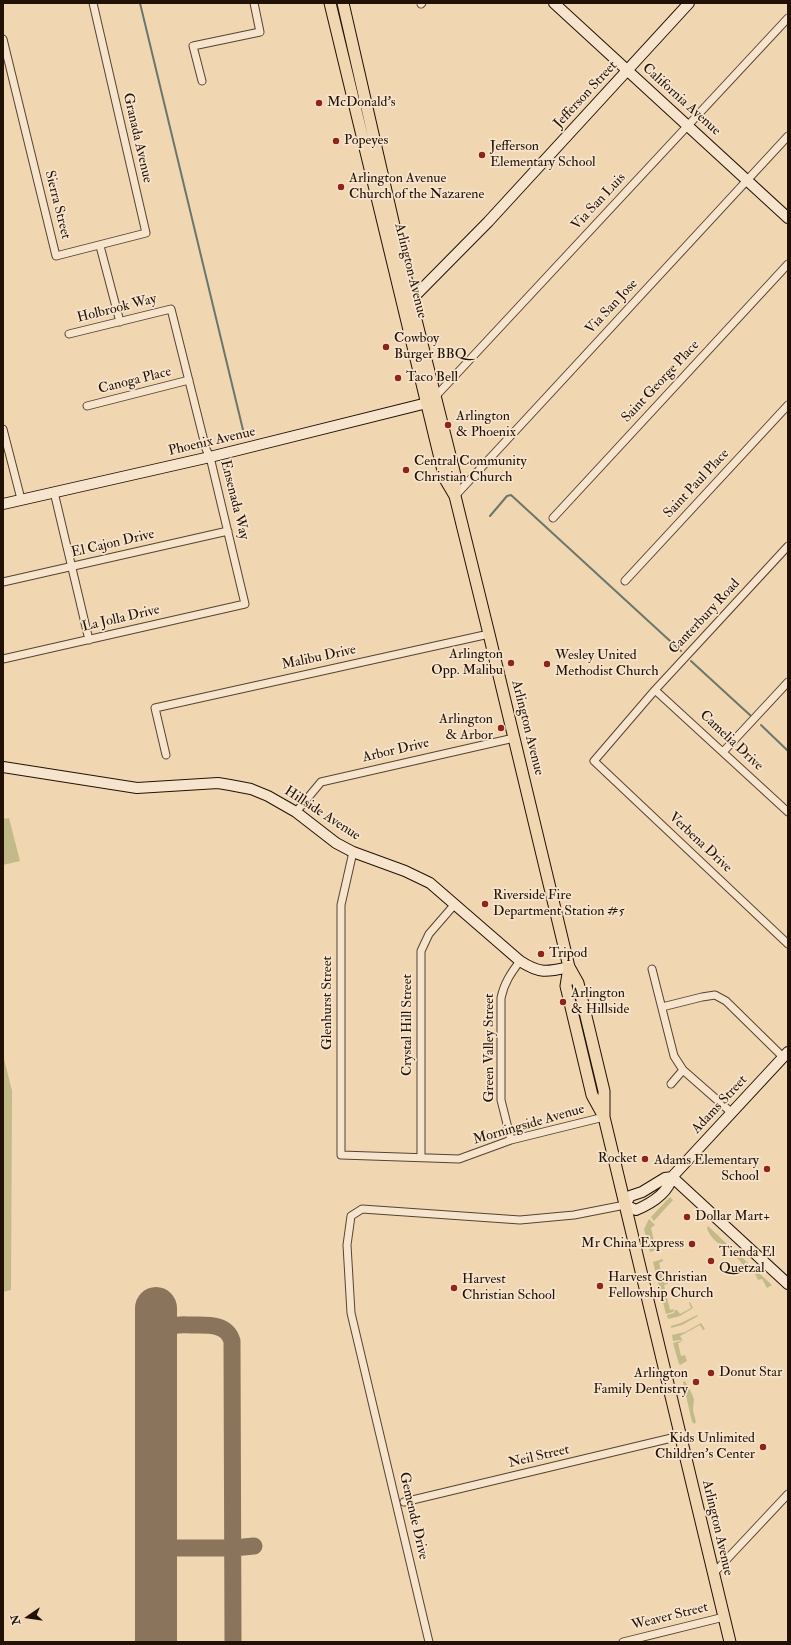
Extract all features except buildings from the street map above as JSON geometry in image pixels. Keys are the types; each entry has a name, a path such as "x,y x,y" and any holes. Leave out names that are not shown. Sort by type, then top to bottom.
{"main road":[{"name":"Arlington Avenue","path":"330,3 444,479 454,496 489,634 569,967 566,986 571,1008 592,1094 604,1117 730,1642"},
{"name":"Arlington Avenue","path":"343,3 406,280 455,475 454,496"}],"street":[{"name":"Granada Avenue","path":"93,3 146,233 100,246"},
{"path":"202,81 193,46 260,32 254,3"},
{"name":"California Avenue","path":"554,3 788,218"},
{"name":"Jefferson Street","path":"403,309 493,216 689,3"},
{"name":"Via San Luis","path":"427,403 436,396 788,18"},
{"name":"Sierra Street","path":"3,39 56,256 100,246"},
{"name":"Via San Jose","path":"454,496 788,136"},
{"path":"100,246 120,322"},
{"name":"Saint George Place","path":"553,518 788,264"},
{"path":"406,280 415,290 423,288"},
{"name":"Holbrook Way","path":"69,334 171,309"},
{"name":"Ensenada Way","path":"171,309 206,449 210,457 245,604"},
{"name":"Canoga Place","path":"86,406 189,380"},
{"name":"Phoenix Avenue","path":"3,504 210,457 427,403"},
{"name":"Saint Paul Place","path":"625,580 788,405"},
{"path":"3,429 21,499"},
{"path":"54,492 89,640"},
{"name":"El Cajon Drive","path":"3,582 228,531"},
{"name":"Canterbury Road","path":"594,760 788,546"},
{"name":"La Jolla Drive","path":"3,659 245,604"},
{"name":"Malibu Drive","path":"166,755 155,708 489,634"},
{"path":"723,752 788,682"},
{"name":"Camelia Drive","path":"656,690 788,812"},
{"name":"Arbor Drive","path":"296,812 321,782 514,738"},
{"name":"Verbena Drive","path":"594,760 788,944"},
{"name":"Hillside Avenue","path":"3,767 136,788 230,784 251,789 268,796 296,812 336,843 353,852 430,883 520,961 537,970 554,970 569,967"},
{"name":"Glenhurst Street","path":"341,1155 341,905 353,852"},
{"name":"Crystal Hill Street","path":"421,1157 421,951 429,934 455,904"},
{"name":"Green Valley Street","path":"511,1140 501,1100 501,998 503,987 508,977 520,961"},
{"path":"652,969 674,1056 683,1070 732,1113"},
{"path":"662,1007 715,995 726,1001 786,1054"},
{"name":"Adams Street","path":"672,1177 665,1178 642,1192 630,1196 625,1205 636,1210 650,1204 664,1190 672,1177 786,1054"},
{"path":"671,1084 683,1070"},
{"name":"Morningside Avenue","path":"341,1155 459,1159 511,1140 604,1117"},
{"path":"672,1177 788,1284"},
{"name":"Gemende Drive","path":"429,1642 351,1313 347,1245 352,1216 362,1209 520,1220 547,1219 625,1205"},
{"name":"Neil Street","path":"404,1502 680,1436"},
{"path":"713,1574 788,1494"},
{"name":"Weaver Street","path":"623,1642 724,1617"}],"shaded area":[{"path":"9,818 20,861 3,865 3,819"},
{"path":"3,1055 12,1091 11,1290 3,1292"},
{"path":"670,1197 673,1200 654,1221 651,1217"},
{"path":"649,1219 655,1225 651,1228 656,1250 650,1252 644,1229"},
{"path":"708,1226 728,1245 726,1247 712,1237 708,1231"},
{"path":"735,1251 772,1285 767,1288 762,1279 758,1280 753,1270 746,1263 744,1266 733,1253"},
{"path":"663,1259 663,1261 659,1263 664,1283 668,1282 668,1284 664,1285 670,1310 674,1309 673,1312 666,1314 653,1262"},
{"path":"690,1302 693,1308 680,1316 668,1319 667,1315 674,1313 675,1310 677,1310 680,1314 691,1308"},
{"path":"697,1315 698,1316 682,1325 671,1328 671,1326"},
{"path":"701,1323 705,1329 703,1330 700,1325 680,1336 683,1341 673,1341 672,1335 685,1332"},
{"path":"680,1341 682,1342 678,1343 681,1356 685,1355 687,1361 680,1365 673,1343"},
{"path":"685,1381 694,1399 693,1410 696,1422 694,1424 692,1422 683,1382"}],"waterway":[{"path":"140,3 244,434"},
{"path":"490,516 507,496 511,495 681,651"},
{"path":"691,661 751,716"},
{"path":"761,725 788,751"}],"taxiway":[{"path":"156,1340 173,1326 210,1325 226,1331 232,1341 233,1642"},
{"path":"156,1548 233,1548 254,1546"}],"runway":[{"path":"156,1308 156,1642"}],"place":[{"name":"McDonald's","path":"319,103"},
{"name":"Popeyes","path":"336,141"},
{"name":"Jefferson Elementary School","path":"482,155"},
{"name":"Arlington Avenue Church of the Nazarene","path":"341,187"},
{"name":"Cowboy Burger BBQ","path":"386,347"},
{"name":"Taco Bell","path":"398,378"},
{"name":"Arlington & Phoenix","path":"448,425"},
{"name":"Central Community Christian Church","path":"406,470"},
{"name":"Arlington Opp. Malibu","path":"511,663"},
{"name":"Wesley United Methodist Church","path":"547,664"},
{"name":"Arlington & Arbor","path":"501,728"},
{"name":"Riverside Fire Department Station #5","path":"485,904"},
{"name":"Tripod","path":"541,954"},
{"name":"Arlington & Hillside","path":"563,1002"},
{"name":"Rocket","path":"645,1159"},
{"name":"Adams Elementary School","path":"767,1169"},
{"name":"Dollar Mart+","path":"687,1217"},
{"name":"Mr China Express","path":"692,1244"},
{"name":"Tienda El Quetzal","path":"711,1261"},
{"name":"Harvest Christian Fellowship Church","path":"600,1286"},
{"name":"Harvest Christian School","path":"454,1288"},
{"name":"Donut Star","path":"711,1373"},
{"name":"Arlington Family Dentistry","path":"696,1382"},
{"name":"Kids Unlimited Children's Center","path":"763,1447"}]}
